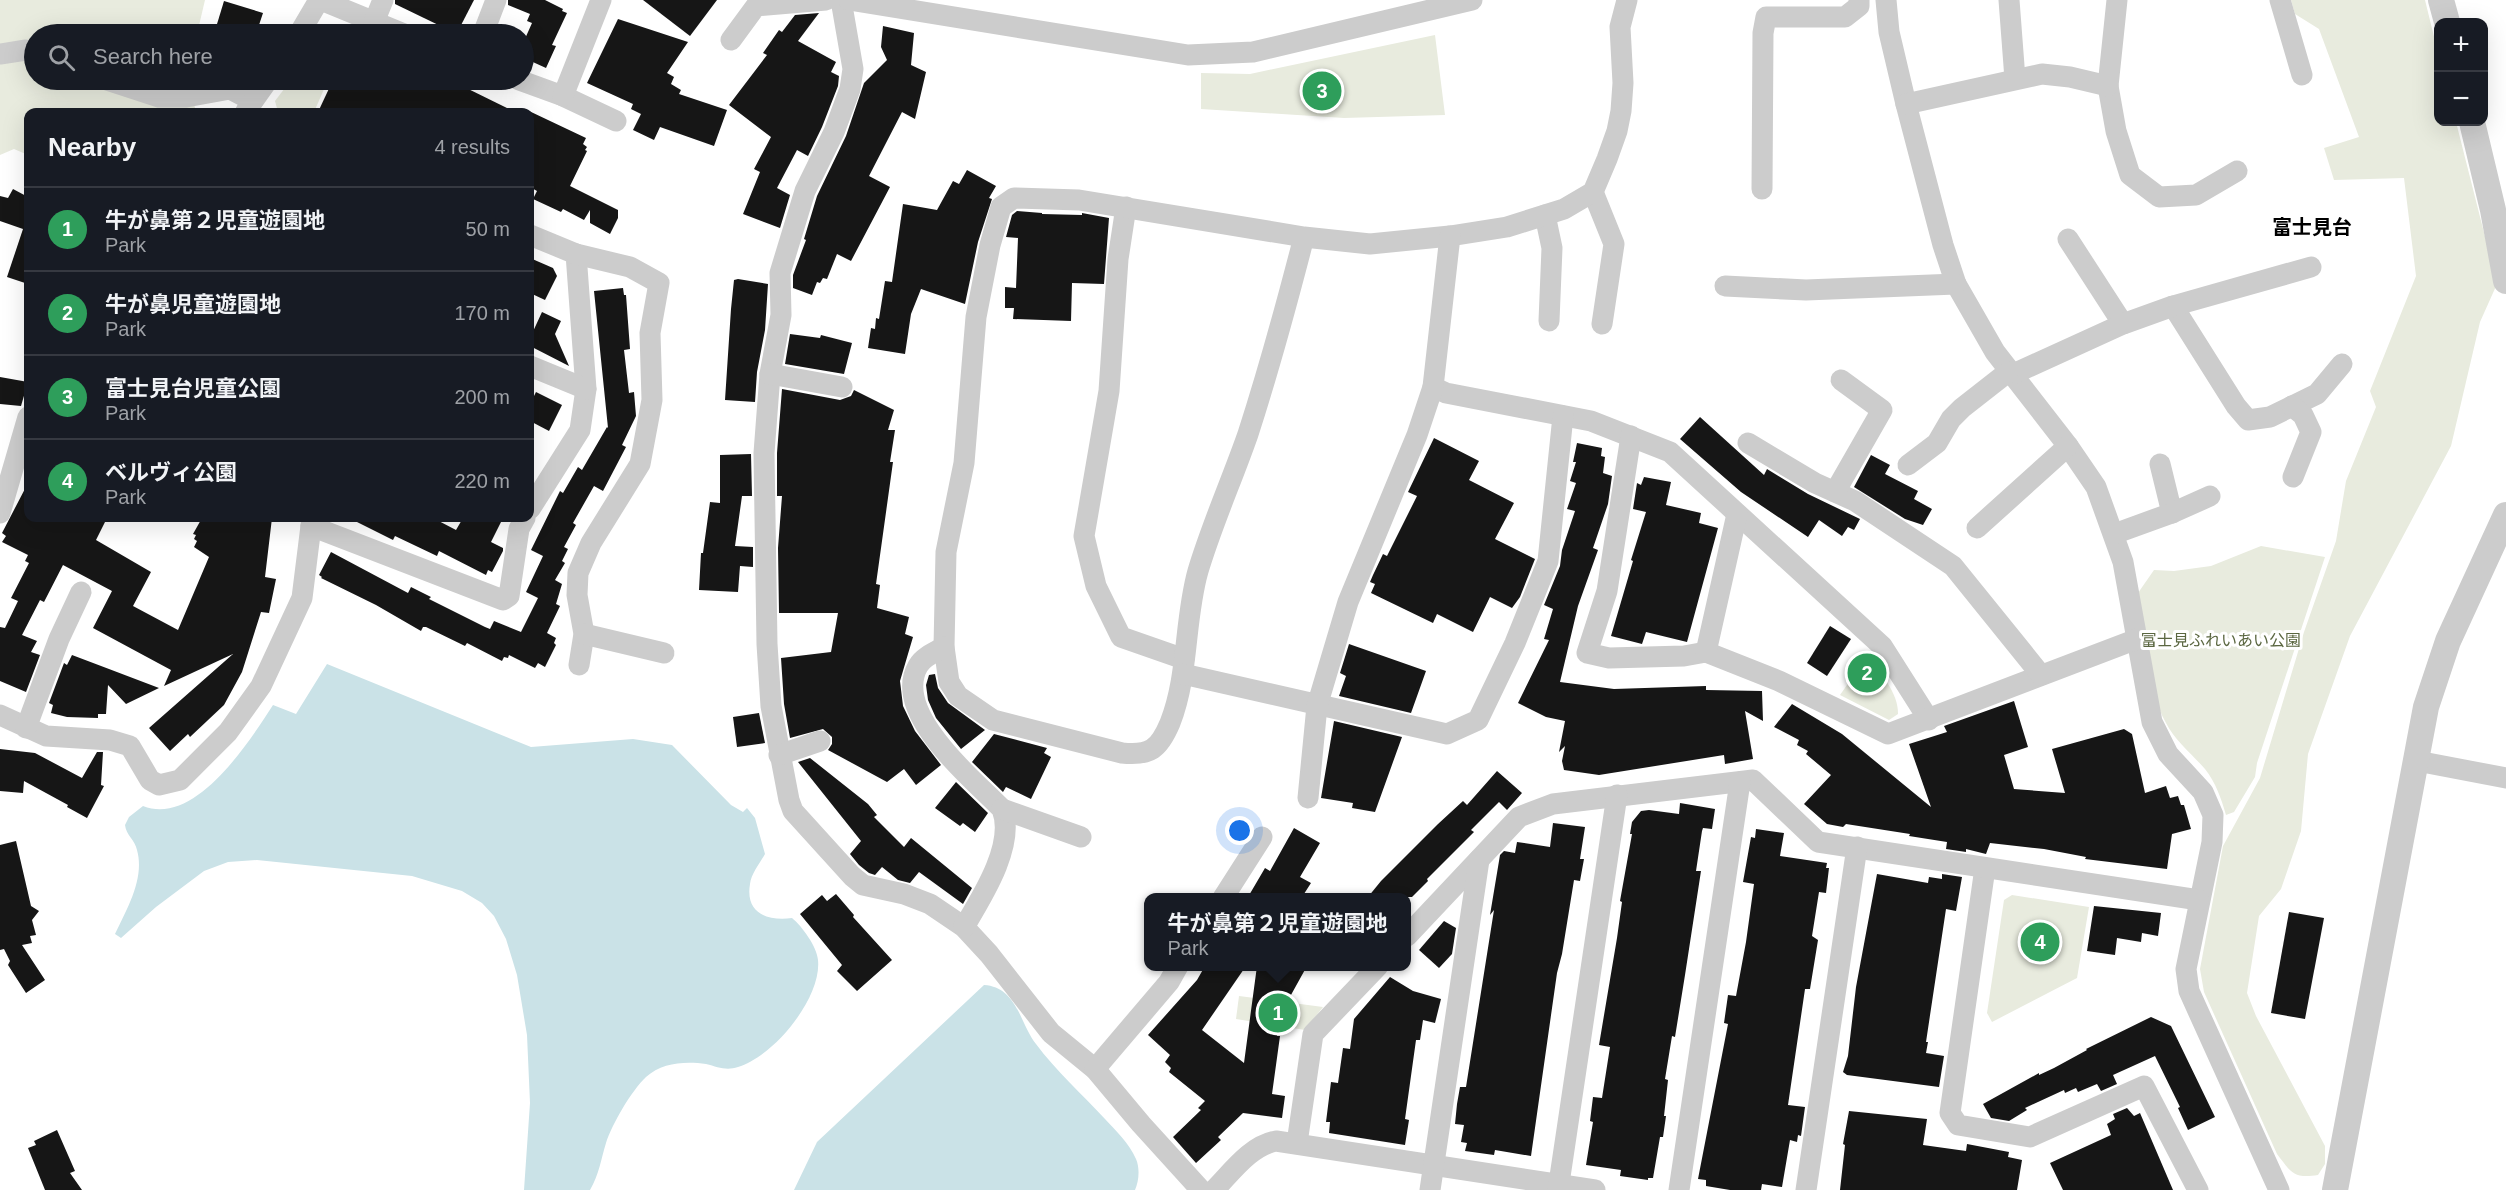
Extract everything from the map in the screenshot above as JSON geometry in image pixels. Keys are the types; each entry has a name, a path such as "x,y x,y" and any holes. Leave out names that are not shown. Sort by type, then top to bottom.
{"street":[{"path":"305,24 320,0 379,24"},
{"path":"374,22 383,0"},
{"path":"487,24 496,0"},
{"path":"563,96 601,0"},
{"path":"731,40 756,6 825,0"},
{"path":"841,0 853,69 850,89 834,132 804,191 780,273 781,315 770,374 764,453 767,644 771,706 778,755 793,811 852,876 863,885 904,894 930,904 964,927 989,954 1051,1033 1095,1068 1141,1124 1201,1190"},
{"path":"849,0 1188,55 1253,52 1472,0"},
{"path":"1304,237 1282,321 1247,435 1198,571 1187,627 1183,666 1169,723 1155,748 1140,755 1122,753 993,720 957,696 949,682 944,647 946,552 964,463 975,317 990,245 1001,207 1014,198 1078,200 1304,237 1370,244 1450,236 1507,227 1564,209 1593,192 1617,131 1623,83 1620,27 1627,0"},
{"path":"1762,189 1763,33 1766,17 1845,16 1859,6 1859,0"},
{"path":"1886,0 1889,32 1906,105 1943,245 1956,284 1974,318 2010,373 2096,487 2124,562 2148,703 2159,739 2168,754 2203,792 2212,815 2212,842 2186,969 2188,991 2279,1190"},
{"path":"2009,0 2015,79"},
{"path":"2117,0 2108,86 2116,131 2130,175 2159,197 2196,195 2237,171"},
{"path":"2280,0 2302,75"},
{"path":"2441,0 2446,18"},
{"path":"0,54 24,50"},
{"path":"1906,105 2042,74 2070,77 2108,86"},
{"path":"534,85 563,96 616,121"},
{"path":"136,90 159,98 186,97 224,90"},
{"path":"231,90 249,107 261,90"},
{"path":"2473,126 2493,210 2506,281"},
{"path":"1593,192 1614,244 1602,324"},
{"path":"1126,207 1118,258 1109,391 1084,536 1096,586 1121,638 1183,666 1317,706 1448,734 1478,720 1515,643 1548,561 1563,416"},
{"path":"1545,215 1552,248 1549,321"},
{"path":"1308,798 1317,706 1348,602 1417,435 1433,387 1450,236"},
{"path":"534,237 576,254 630,267 659,284 650,333 652,400 640,464 591,543 578,573 578,595 584,634 579,665"},
{"path":"2068,240 2122,324"},
{"path":"534,496 580,430 586,389 576,254"},
{"path":"1908,465 1937,443 1951,419 1962,408 2010,373 2122,324 2173,306 2311,267"},
{"path":"1725,286 1806,290 1956,284"},
{"path":"2173,306 2236,406 2248,420 2270,417 2317,394 2342,364"},
{"path":"534,368 586,389"},
{"path":"770,374 842,387"},
{"path":"1835,492 1882,410 1841,380"},
{"path":"1433,387 1446,393 1591,421 1670,452 1882,646 1929,720"},
{"path":"2292,406 2303,414 2311,432 2293,477"},
{"path":"0,513 24,431"},
{"path":"1631,436 1607,591 1587,653 1609,658 1684,656 1706,652 1779,681 1888,734 2137,639"},
{"path":"1749,443 1815,483 1855,501 1953,566 2041,675"},
{"path":"1977,528 2067,446"},
{"path":"2160,464 2172,513"},
{"path":"2114,534 2172,513 2210,496"},
{"path":"1706,652 1737,514"},
{"path":"2335,1190 2427,707 2448,641 2498,556 2506,515"},
{"path":"0,715 46,736 110,740 130,746 150,780 159,785 180,780 228,732 261,686 302,598 312,522 503,600 510,596 519,529 523,522"},
{"path":"26,728 59,639 81,592"},
{"path":"584,634 663,653"},
{"path":"944,647 928,656 918,667 913,687 917,711 930,734 1002,810 1007,822 1001,852 985,892 964,927"},
{"path":"778,755 820,741"},
{"path":"2417,761 2506,778"},
{"path":"1411,932 1519,817 1553,804 1753,780 1818,842 2199,900"},
{"path":"1679,1190 1740,782"},
{"path":"1559,1187 1617,795"},
{"path":"1002,810 1082,837"},
{"path":"1226,893 1262,837"},
{"path":"1806,1190 1857,847"},
{"path":"1430,1190 1479,860"},
{"path":"1985,868 1950,1113 1958,1125 2030,1137 2144,1086 2198,1190"},
{"path":"1095,1068 1176,971"},
{"path":"1297,1143 1313,1034 1373,971"},
{"path":"1214,1190 1264,1143 1276,1141 1559,1187 1594,1190"}],"green space":[{"path":"0,0 205,0 199,24 24,24 24,90 190,90 195,108 24,108 24,153 14,149 0,155"},
{"path":"2291,0 2425,0 2434,37 2434,126 2457,126 2497,284 2480,322 2451,446 2350,636 2308,754 2301,831 2281,889 2259,916 2247,993 2256,1016 2325,1146 2325,1164 2318,1175 2310,1176 2293,1173 2277,1154 2204,992 2200,969 2223,846 2260,778 2304,632 2336,541 2346,481 2376,407 2370,391 2416,276 2404,178 2334,180 2324,148 2359,137 2319,29 2295,14"},
{"path":"1435,35 1445,115 1344,118 1201,109 1201,73 1250,74"},
{"path":"283,90 324,90 316,108 277,108 275,101"},
{"name":"富士見ふれいあい公園","path":"2261,546 2325,557 2257,763 2255,777 2234,812 2226,815 2218,791 2209,774 2174,736 2159,709 2150,677 2138,593 2154,570 2174,571 2211,566"},
{"path":"1868,655 1888,683 1895,698 1898,714 1889,720 1840,695"},
{"path":"2012,895 2089,907 2077,978 1992,1022 1987,1013 2004,900"},
{"path":"1239,996 1323,1007 1305,1030 1236,1019"}],"water":[{"path":"327,664 531,747 633,739 672,745 731,805 743,812 747,808 755,818 765,854 750,884 749,894 755,909 775,918 792,918 804,931 815,949 818,960 817,975 804,1008 793,1024 766,1051 738,1067 726,1069 706,1064 683,1063 659,1068 652,1072 629,1099 613,1126 590,1190 524,1190 530,1103 527,1035 517,975 506,939 494,916 482,903 462,891 412,876 257,860 228,862 204,871 156,907 121,938 115,934 134,893 139,871 137,850 125,825 129,817 143,806 163,809 182,804 201,793 235,759 273,705 296,714"},
{"path":"984,985 995,987 1011,999 1031,1036 1044,1054 1126,1142 1138,1166 1135,1190 794,1190 817,1142"}],"building":[{"path":"395,0 474,0 462,24 436,24 395,4"},
{"path":"508,0 545,0 567,13 552,45 556,46 546,68 534,63 534,24 527,21 530,14 508,5"},
{"path":"643,0 717,0 690,36"},
{"path":"224,1 263,13 259,24 217,24"},
{"path":"819,13 798,41 836,62 831,72 839,76 838,86 808,156 797,150 777,188 790,195 780,228 743,214 760,172 754,169 771,137 729,105 767,55 763,53 779,30 782,32 795,15"},
{"path":"618,19 688,42 667,73 674,77 671,84 681,90 679,94 727,110 714,146 660,127 654,140 633,130 641,114 631,109 633,104 587,83"},
{"path":"883,26 914,33 911,65 926,72 915,119 902,112 869,176 890,187 851,261 837,254 827,279 823,278 820,283 817,282 812,295 793,288 793,275 806,240 804,239 817,196 846,136 864,83 887,60 881,47"},
{"path":"328,90 470,90 507,108 320,108"},
{"path":"534,113 586,138 583,144 587,147 585,150 587,151 570,186 618,210 618,218 610,234 590,223 590,210 584,220 563,209 561,212 534,199 537,191 534,189"},
{"path":"967,170 996,186 989,198 992,199 978,242 965,304 921,289 911,314 905,354 868,348 871,328 875,329 876,318 879,319 885,281 892,282 903,204 937,210 953,181 959,184"},
{"path":"13,189 24,195 24,283 7,277 23,229 0,221 0,196 8,198"},
{"path":"1017,211 1042,214 1082,215 1082,213 1109,218 1104,284 1072,283 1071,321 1013,319 1014,308 1005,308 1005,287 1016,288 1018,238 1006,237 1012,215"},
{"path":"534,260 553,268 557,276 545,300 534,295"},
{"path":"734,280 768,284 765,330 757,372 755,402 725,400"},
{"path":"623,288 624,295 626,295 630,349 624,350 629,393 634,392 636,416 622,445 626,447 603,491 594,486 573,523 576,525 564,547 568,549 562,561 565,563 555,580 562,584 556,604 560,606 547,633 556,638 554,643 556,645 545,667 538,663 535,668 509,655 502,661 467,643 465,646 426,627 423,627 421,631 376,605 321,578 319,575 331,552 408,593 411,587 431,597 429,599 485,627 490,629 494,621 521,632 538,598 526,592 543,556 531,550 560,491 563,493 578,467 582,470 608,428 594,291"},
{"path":"542,312 561,321 555,334 569,366 534,348 534,329"},
{"path":"790,334 820,338 821,335 852,343 844,374 785,364"},
{"path":"0,377 24,381 21,406 0,404"},
{"path":"782,389 840,400 851,396 854,390 894,410 888,430 895,430 890,462 893,462 876,584 880,585 877,608 909,617 905,634 913,637 900,681 903,706 915,731 941,765 916,785 904,769 887,782 828,750 832,744 832,737 823,729 790,738 784,704 781,658 831,652 838,613 779,613 778,548 782,496 777,496 777,453"},
{"path":"536,392 562,405 549,431 534,423"},
{"path":"1700,417 1764,475 1767,469 1808,494 1860,519 1854,530 1848,527 1842,536 1819,520 1808,537 1741,492 1680,439"},
{"path":"1434,438 1479,461 1469,480 1514,503 1495,539 1535,559 1520,597 1512,608 1490,597 1473,632 1437,614 1433,623 1371,593 1375,584 1370,582 1373,575 1383,554 1387,556 1417,496 1408,492"},
{"path":"1577,443 1602,448 1601,456 1605,457 1603,473 1612,476 1608,504 1593,548 1598,550 1578,606 1560,682 1614,689 1706,686 1706,690 1762,691 1763,721 1745,711 1753,759 1725,764 1724,755 1599,775 1564,770 1562,761 1565,746 1559,752 1565,721 1546,717 1518,703 1549,640 1544,639 1553,609 1544,605 1560,566 1562,550 1575,511 1567,509 1576,483 1570,481 1576,462 1573,462"},
{"path":"751,454 752,496 742,496 735,546 753,547 753,567 740,566 738,592 699,590 701,553 703,553 710,502 720,503 720,455"},
{"path":"1871,455 1890,465 1885,474 1918,491 1914,499 1932,509 1923,525 1905,519 1854,487"},
{"path":"1644,477 1671,482 1666,505 1701,513 1699,523 1718,528 1687,642 1646,632 1642,644 1611,636 1646,512 1633,509 1637,483 1641,485"},
{"path":"24,491 24,522 105,522 96,540 151,572 133,606 178,630 209,557 194,547 197,541 194,539 196,535 193,534 200,522 272,522 265,577 276,579 269,613 261,612 242,672 224,705 190,737 188,734 170,751 149,728 233,654 164,686 171,670 93,628 112,591 63,565 44,602 40,600 22,635 37,641 31,652 40,655 26,692 0,681 0,627 5,628 18,601 11,598 29,563 25,561 28,555 2,542 6,536 2,533"},
{"path":"357,522 441,522 456,530 461,522 501,522 491,542 503,548 503,551 492,572 488,570 486,575 439,551 437,556 395,536 393,540"},
{"path":"1830,626 1851,639 1827,676 1807,663"},
{"path":"1349,644 1426,671 1411,713 1339,696 1346,676 1340,673"},
{"path":"72,655 159,688 126,704 108,685 106,714 98,714 98,718 67,717 51,713 53,705 49,703 64,663 67,665"},
{"path":"935,674 938,688 948,703 985,730 961,749 936,718 928,700 926,685 929,675"},
{"path":"2014,701 2028,747 2004,755 2014,789 2065,793 2052,749 2124,729 2132,734 2145,793 2166,786 2170,798 2178,796 2181,805 2184,805 2191,829 2172,834 2167,869 2085,859 2086,857 2044,849 1990,843 1986,854 1966,849 1966,852 1946,849 1947,842 1909,836 1910,834 1846,824 1843,827 1827,824 1804,804 1831,775 1806,754 1808,751 1797,745 1799,740 1774,727 1792,704 1842,734 1931,807 1909,744 1947,732 1944,726"},
{"path":"759,713 765,743 737,747 733,717"},
{"path":"1334,721 1402,737 1375,812 1352,808 1353,803 1321,798"},
{"path":"994,734 1047,748 1044,753 1051,757 1031,799 1006,787 1003,792 972,762"},
{"path":"0,749 35,753 82,778 97,752 103,752 101,785 104,786 87,818 24,781 23,793 0,791"},
{"path":"810,758 868,804 877,815 874,817 904,847 911,838 972,888 963,904 919,872 910,883 898,880 882,867 875,875 859,865 850,854 861,841 798,762"},
{"path":"1497,771 1522,793 1507,810 1499,802 1471,830 1474,832 1412,897 1411,893 1371,893 1463,801 1467,805"},
{"path":"956,782 988,813 975,832 963,823 960,826 935,808"},
{"path":"1680,803 1715,809 1712,829 1703,828 1702,831 1696,871 1701,871 1675,1037 1672,1036 1665,1079 1668,1080 1663,1137 1660,1137 1653,1178 1648,1178 1648,1180 1620,1176 1621,1170 1586,1165 1593,1122 1590,1121 1593,1097 1602,1098 1610,1047 1599,1045 1617,938 1632,822 1641,811 1679,814"},
{"path":"1553,823 1585,827 1580,859 1584,859 1580,881 1574,880 1557,973 1531,1156 1495,1150 1494,1155 1465,1151 1467,1143 1461,1142 1464,1125 1455,1124 1457,1104 1460,1087 1466,1087 1494,910 1490,915 1500,855 1504,851 1515,853 1517,842 1550,847"},
{"path":"1294,828 1320,843 1300,877 1311,883 1305,893 1250,893 1265,868 1270,871"},
{"path":"1756,829 1784,833 1780,856 1827,863 1826,868 1829,868 1826,893 1819,892 1812,936 1818,940 1810,989 1805,989 1788,1105 1805,1107 1801,1136 1798,1135 1797,1142 1790,1140 1782,1187 1762,1184 1761,1190 1730,1190 1706,1186 1706,1180 1698,1179 1728,1024 1724,1023 1728,995 1736,996 1746,942 1754,884 1743,882 1751,837 1755,838"},
{"path":"16,841 31,906 39,911 32,920 36,935 30,936 32,943 22,945 45,980 26,993 8,965 10,961 4,949 0,950 0,845"},
{"path":"1877,874 1928,883 1929,877 1942,879 1942,874 1962,877 1956,911 1946,909 1926,1042 1928,1042 1926,1053 1944,1056 1939,1087 1847,1075 1843,1072 1848,1056 1856,987"},
{"path":"836,894 854,915 853,917 892,960 857,991 837,971 842,965 800,914 822,895 827,901"},
{"path":"2094,906 2161,913 2158,936 2142,933 2141,942 2117,938 2115,955 2087,951"},
{"path":"2289,912 2324,918 2305,1019 2271,1013"},
{"path":"1444,921 1456,928 1452,954 1439,968 1419,950"},
{"path":"1202,971 1243,971 1202,1030 1244,1063 1256,971 1304,971 1281,1013 1277,1036 1280,1036 1272,1094 1285,1096 1282,1118 1243,1113 1218,1137 1221,1140 1196,1163 1173,1137 1201,1110 1198,1108 1205,1101 1169,1072 1171,1068 1165,1062 1170,1055 1148,1035 1197,980"},
{"path":"1390,977 1413,991 1441,999 1435,1023 1423,1020 1420,1040 1416,1040 1405,1119 1409,1120 1405,1145 1329,1133 1330,1122 1326,1122 1331,1082 1338,1083 1343,1048 1350,1049 1354,1019"},
{"path":"2151,1017 2171,1026 2215,1117 2188,1130 2178,1108 2180,1107 2155,1056 2113,1075 2117,1084 2101,1091 2097,1084 2078,1092 2076,1088 2065,1093 2064,1090 2025,1108 2027,1110 2009,1121 1991,1118 1983,1104"},
{"path":"2127,1108 2134,1116 2140,1113 2173,1190 2063,1190 2050,1163 2111,1135 2107,1124 2115,1119 2113,1114"},
{"path":"1849,1111 1927,1119 1923,1145 1966,1151 1967,1144 2009,1152 2008,1157 2022,1160 2017,1190 1840,1190 1845,1145 1843,1144"},
{"path":"57,1130 75,1171 70,1173 82,1190 45,1190 28,1148 36,1145 34,1141"}],"place":[{"name":"富士見台児童公園","path":"1322,91"},
{"name":"牛が鼻児童遊園地","path":"1867,673"},
{"name":"ベルヴィ公園","path":"2040,942"},
{"name":"牛が鼻第２児童遊園地","path":"1278,1013"}],"district":[{"name":"富士見台","path":"2312,227"}]}
